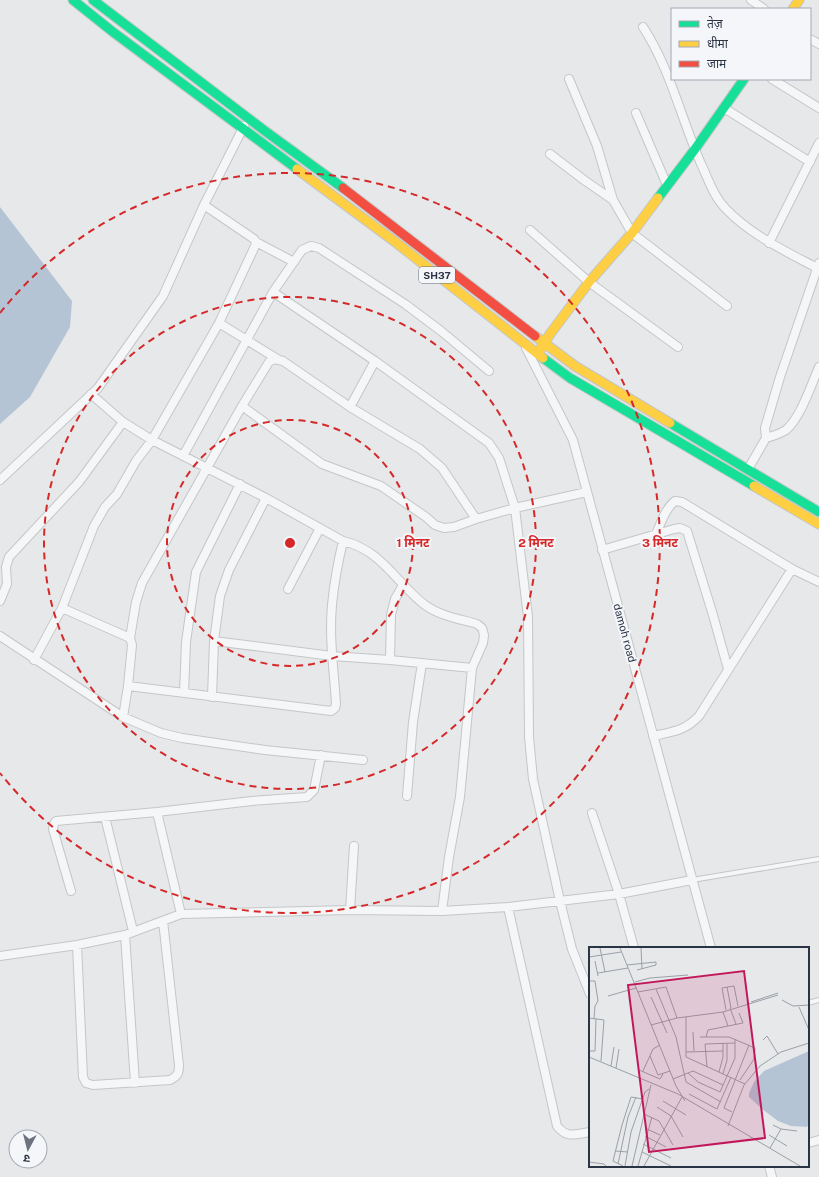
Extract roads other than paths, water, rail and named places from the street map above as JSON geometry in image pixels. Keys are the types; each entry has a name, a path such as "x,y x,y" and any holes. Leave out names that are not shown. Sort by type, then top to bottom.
{"main road":[{"name":"SH37","path":"73,0 113,32 394,241 524,344 570,378 819,524"},
{"name":"SH37","path":"93,0 366,205 520,326 575,366 819,512"},
{"path":"538,354 544,343 589,282 632,233 695,149 743,80"}],"street":[{"path":"751,0 763,8"},
{"path":"643,27 663,63 712,190 725,208 749,229 769,243 818,265 780,377 766,428 766,438 748,469"},
{"path":"569,79 597,146 613,200 632,233 727,306"},
{"path":"774,80 819,108"},
{"path":"724,108 810,162"},
{"path":"636,113 667,185"},
{"path":"0,480 98,388 163,296 204,205 249,118"},
{"path":"769,243 819,143"},
{"path":"550,154 613,200"},
{"path":"204,205 248,234 256,242 294,262"},
{"path":"530,230 589,282 678,347"},
{"path":"34,660 62,608 94,526 105,508 117,494 136,461 152,440 218,323 256,246 256,242"},
{"path":"183,456 273,292 302,250 311,246 319,248 405,304 441,331 489,371"},
{"path":"273,292 375,361 489,443 500,458 516,508 528,617 529,737 532,779 572,949 589,992"},
{"path":"218,323 279,360 350,407 420,449 442,468 476,519"},
{"name":"damoh road","path":"520,326 524,344 572,440 711,947"},
{"path":"123,717 132,645 130,638 136,602 142,583 242,406 269,362 274,359 279,360"},
{"path":"350,407 375,361"},
{"path":"766,438 781,432 792,424 817,377 819,367"},
{"path":"92,394 123,422 152,440 240,484 343,541 352,543 377,557 403,585 434,611 477,624 482,628 484,635 483,643 472,668 460,797 449,857 442,911"},
{"path":"242,406 322,464 381,486 426,517 435,525 444,528 454,527 476,519 516,508 587,492"},
{"path":"0,601 6,584 6,567 9,557 79,482 123,422"},
{"path":"184,693 186,642 196,572 240,484"},
{"path":"212,697 214,641 220,596 229,570 266,498"},
{"path":"656,534 667,510 672,504 678,501 792,569 819,582"},
{"path":"288,589 320,528"},
{"path":"602,550 680,528 687,531 728,669"},
{"path":"128,686 331,711 335,708 336,704 332,656 332,606 336,575 343,541"},
{"path":"653,736 675,732 686,728 699,716 792,569"},
{"path":"390,660 391,615 395,599 403,585"},
{"path":"62,608 130,638"},
{"path":"0,636 34,660 123,717 161,733 182,738 265,750 363,760"},
{"path":"214,641 332,656 472,668"},
{"path":"407,796 413,722 422,663"},
{"path":"71,891 53,829 56,821 157,812 252,801 307,797 314,790 320,755"},
{"path":"157,812 181,914"},
{"path":"592,813 634,947"},
{"path":"106,817 133,931"},
{"path":"350,910 354,846"},
{"path":"0,956 77,945 125,935 181,914 350,910 442,911 508,907 618,894 692,880"},
{"path":"508,907 557,1126 562,1132 568,1135 589,1132"},
{"path":"77,945 83,1077 86,1083 92,1085 170,1080 176,1077 179,1071 164,921"},
{"path":"125,935 135,1083"},
{"path":"809,1143 819,1140"},
{"path":"770,1167 772,1177"}],"lane":[{"path":"692,880 819,859"},
{"path":"809,1003 819,1000"}],"water":[{"path":"0,207 72,301 70,327 30,397 0,424"}]}
